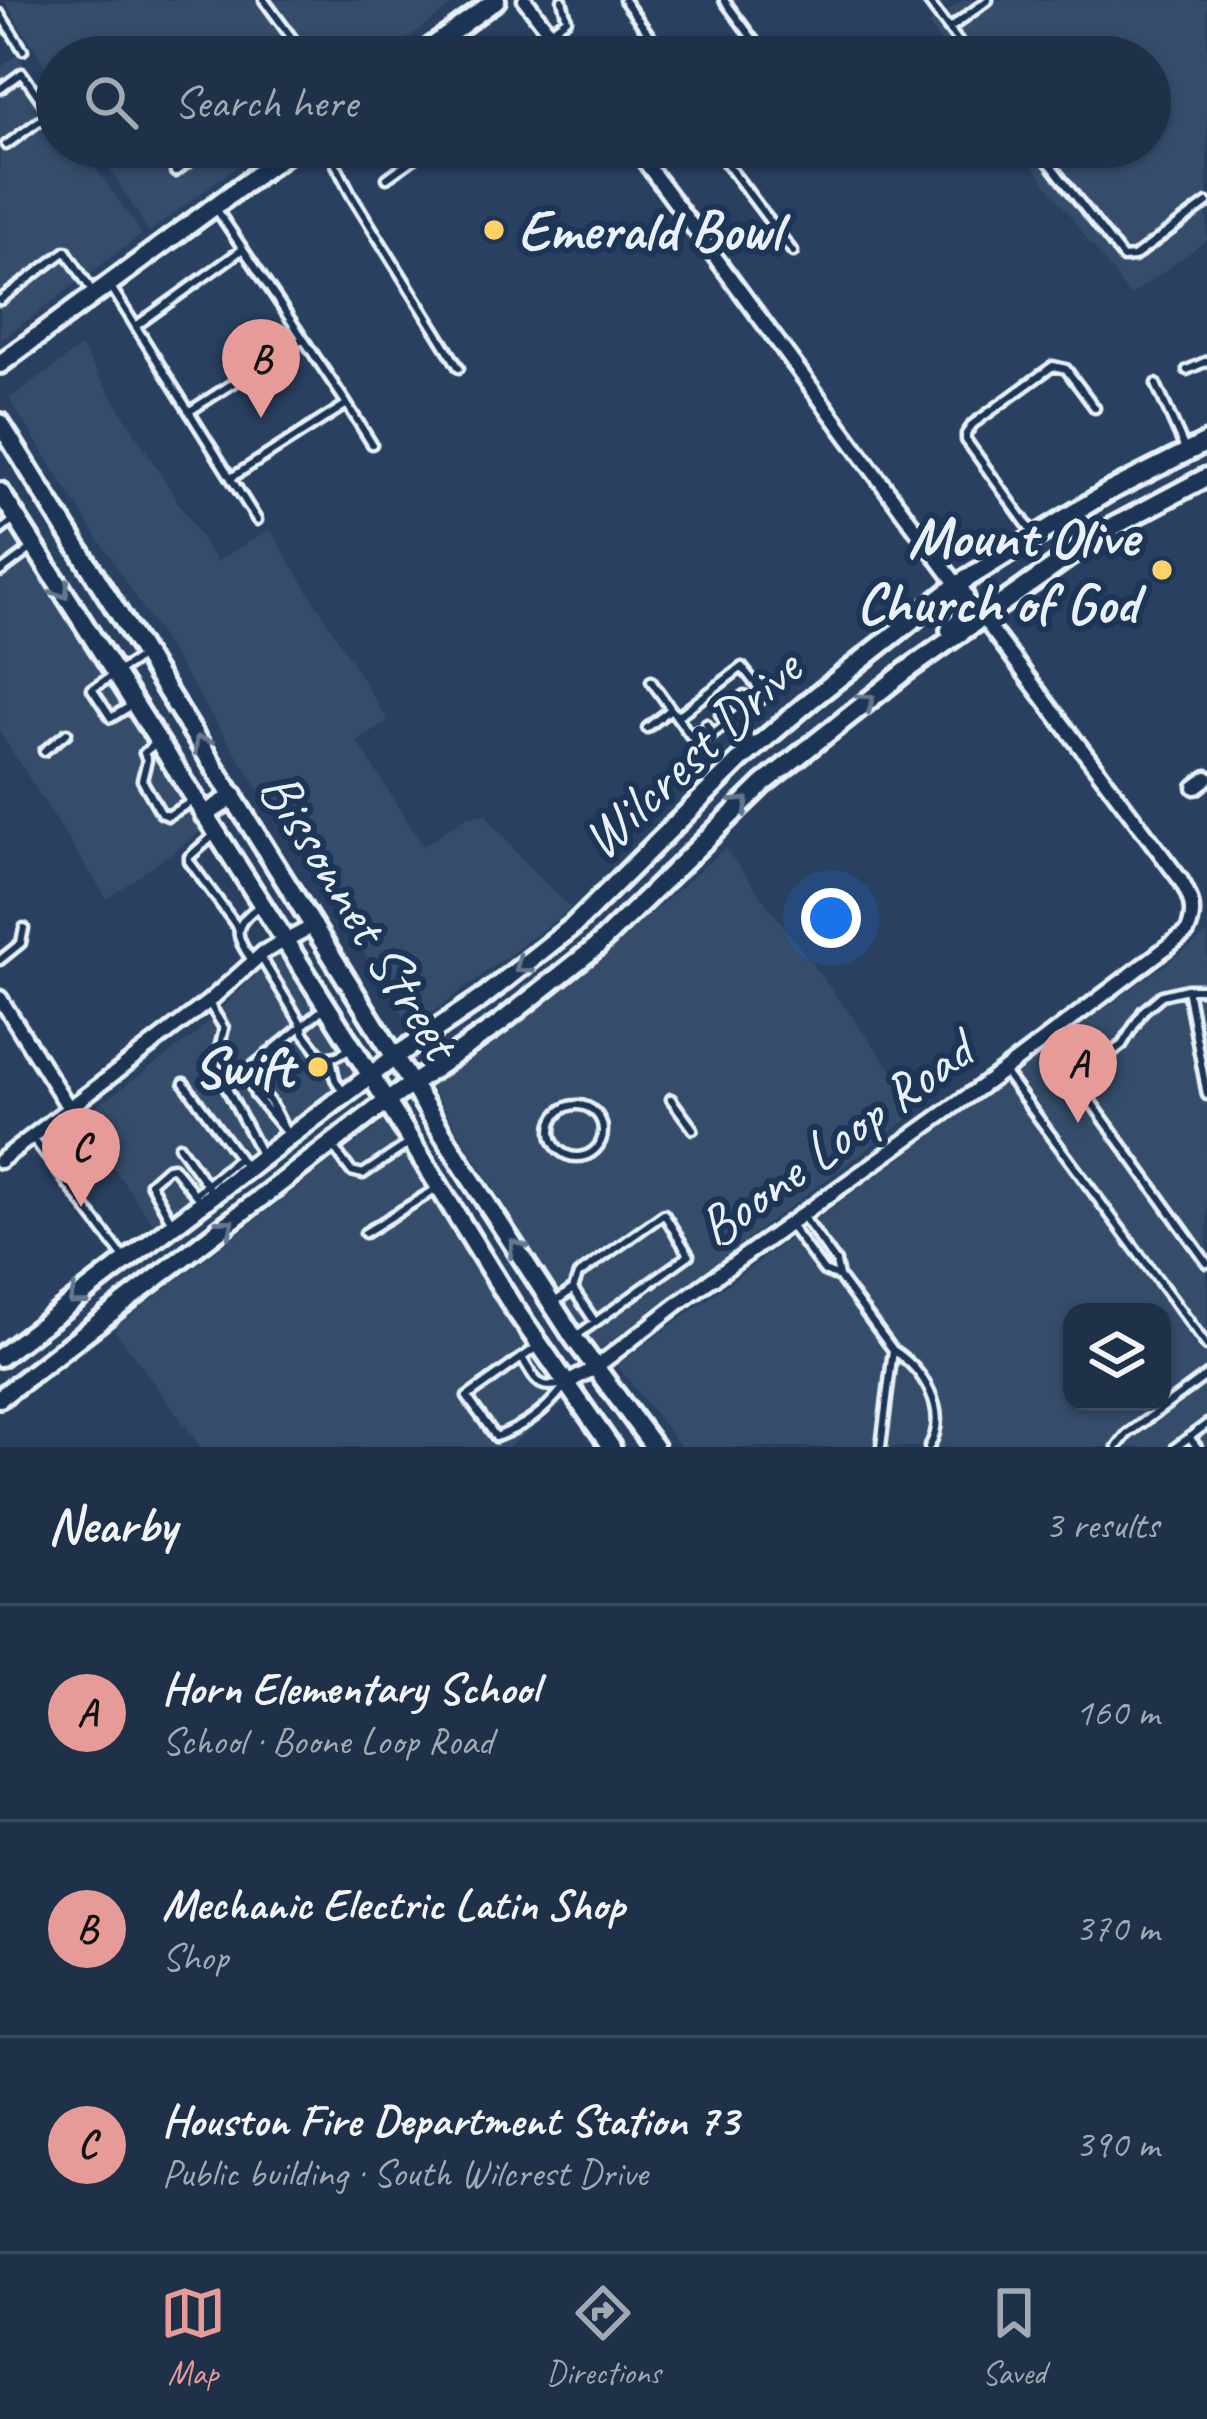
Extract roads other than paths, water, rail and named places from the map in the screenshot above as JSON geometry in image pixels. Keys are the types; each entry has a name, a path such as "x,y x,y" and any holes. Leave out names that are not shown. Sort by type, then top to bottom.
{"main road":[{"path":"447,36 496,0"},
{"path":"0,364 266,168"},
{"name":"Bissonnet Street","path":"0,423 552,1304 654,1447"},
{"name":"Wilcrest Drive","path":"0,1357 243,1164 262,1157 573,926 756,746 957,585 1106,493 1207,442"},
{"name":"Wilcrest Drive","path":"0,1398 596,947 763,784 906,671 1105,531 1207,477"},
{"name":"Bissonnet Street","path":"0,492 540,1345 611,1447"},
{"path":"906,671 962,620 967,603 957,585"},
{"path":"811,700 829,730"},
{"path":"199,807 234,796"},
{"path":"693,808 702,844"},
{"path":"573,926 596,947"},
{"path":"125,1260 150,1284"}],"street":[{"path":"525,0 552,36"},
{"path":"650,168 957,585"},
{"name":"Boone Loop Road","path":"567,1384 1003,1071 1180,940 1191,923 1192,907 1180,879 982,617"},
{"path":"1195,788 1207,778"},
{"path":"0,1161 208,1002 256,959 315,925"},
{"path":"0,998 69,1108"}],"lane":[{"path":"264,0 291,36"},
{"path":"624,0 650,36"},
{"path":"724,0 751,36"},
{"path":"927,0 954,36"},
{"path":"949,29 988,0"},
{"path":"549,32 567,19 566,2"},
{"path":"1,18 23,50"},
{"path":"0,89 22,73 36,92"},
{"path":"6,145 36,122"},
{"path":"175,172 180,168"},
{"path":"338,168 459,368"},
{"path":"387,178 401,168"},
{"path":"730,168 794,253"},
{"path":"1053,168 1123,258 1134,257 1207,202"},
{"path":"214,206 372,444"},
{"path":"136,326 243,249"},
{"path":"0,300 66,251 136,326 257,520"},
{"path":"189,412 303,338"},
{"path":"1187,370 1207,361"},
{"path":"1035,536 966,440 967,434 1053,366 1066,369 1095,408"},
{"path":"1156,384 1186,452"},
{"path":"231,478 347,404"},
{"path":"0,530 16,518"},
{"path":"0,572 34,546"},
{"path":"133,704 111,718 92,689 145,655"},
{"path":"646,728 680,714 695,708 742,668 765,696 698,746 680,714 651,681"},
{"path":"744,694 752,705"},
{"path":"734,703 734,718"},
{"path":"93,713 103,706"},
{"path":"720,714 734,718 756,746"},
{"path":"706,724 713,734"},
{"path":"697,731 705,741"},
{"path":"44,751 67,734"},
{"path":"157,741 144,753 142,780 161,812 168,816 199,807"},
{"path":"216,834 189,860 238,928 240,944 256,959 322,1058 331,1059 352,1047"},
{"path":"238,928 261,905"},
{"path":"0,960 21,943 24,928"},
{"path":"1187,989 1207,1095"},
{"path":"1075,1079 1122,1045 1143,1011 1162,995 1207,989"},
{"path":"208,1002 224,1028 215,1066 262,1157"},
{"path":"287,1134 279,1113 252,1086 248,1071 326,1007"},
{"path":"1046,1039 1207,1263"},
{"path":"331,1059 345,1096"},
{"path":"1003,1071 1207,1346"},
{"path":"184,1083 243,1164"},
{"path":"670,1099 693,1129"},
{"path":"578,1105 593,1110 603,1132 597,1148 573,1157 558,1149 551,1133 562,1109 578,1105"},
{"path":"32,1136 125,1260"},
{"path":"332,1145 351,1171 363,1174 411,1142"},
{"path":"178,1146 204,1194"},
{"path":"173,1224 152,1180 172,1167 204,1194"},
{"path":"365,1234 439,1187"},
{"path":"552,1304 573,1288 578,1275 664,1214 689,1255 574,1338"},
{"path":"802,1215 836,1262 839,1277 933,1396 938,1410 929,1447"},
{"path":"789,1224 824,1271 839,1277"},
{"path":"573,1288 595,1322"},
{"path":"540,1345 467,1397 496,1437 544,1411 567,1384"},
{"path":"880,1447 893,1350"},
{"path":"522,1358 544,1387 567,1384"},
{"path":"1117,1447 1127,1434 1207,1375"},
{"path":"1176,1447 1207,1424"},
{"path":"1190,1437 1197,1447"}],"place":[{"name":"Emerald Bowl","path":"494,230"},
{"name":"Mechanic Electric Latin Shop","path":"261,418"},
{"name":"Mount Olive Church of God","path":"1162,570"},
{"name":"Swift","path":"318,1067"},
{"name":"Horn Elementary School","path":"1078,1123"},
{"name":"Houston Fire Department Station 73","path":"81,1207"}]}
